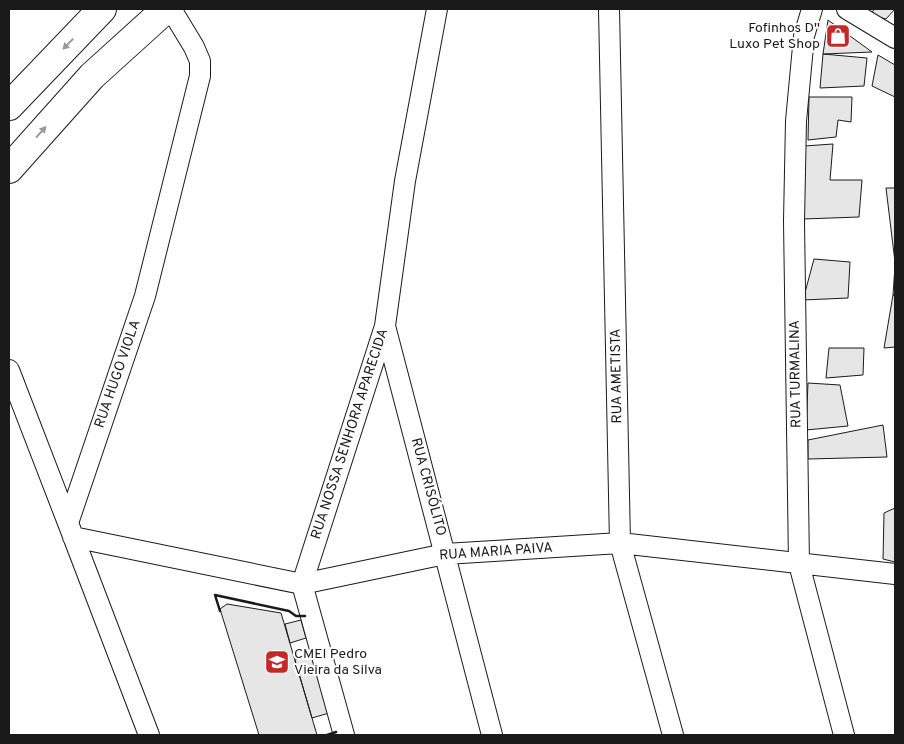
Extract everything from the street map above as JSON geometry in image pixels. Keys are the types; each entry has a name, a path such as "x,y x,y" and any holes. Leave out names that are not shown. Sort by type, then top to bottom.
{"main road":[{"path":"9,106 102,9"},
{"path":"9,169 92,76 166,9"}],"street":[{"name":"RUA HUGO VIOLA","path":"71,530 145,296 200,76 200,60 171,9"},
{"name":"RUA NOSSA SENHORA APARECIDA","path":"302,584 385,326 405,181 436,9"},
{"name":"RUA AMETISTA","path":"609,9 620,544 673,735"},
{"name":"RUA TURMALINA","path":"812,9 804,36 796,121 794,222 799,564 844,735"},
{"path":"847,9 895,38"},
{"name":"RUA CRISÓLITO","path":"385,326 492,735"},
{"path":"9,370 149,735"},
{"name":"RUA MARIA PAIVA","path":"71,530 302,584 445,554 620,544 895,574"},
{"path":"302,584 344,735"}],"building":[{"path":"874,9 895,9 886,19 871,15"},
{"name":"Fofinhos D'' Luxo Pet Shop","path":"828,20 872,52 823,54"},
{"path":"823,54 867,58 864,86 820,88"},
{"path":"878,55 895,65 895,97 872,86"},
{"path":"809,97 852,97 851,122 838,120 836,137 808,140"},
{"path":"833,144 830,180 862,180 859,217 803,219 804,146"},
{"path":"886,188 895,188 895,262"},
{"path":"814,259 850,262 848,298 803,300"},
{"path":"895,266 895,295 893,295"},
{"path":"893,295 895,295 895,347 884,348"},
{"path":"829,348 864,348 863,375 826,378"},
{"path":"808,383 840,385 848,426 806,430"},
{"path":"883,425 887,457 808,459 808,440"},
{"path":"895,508 895,562 883,559 884,513"},
{"name":"CMEI Pedro Vieira da Silva","path":"227,604 281,613 317,735 259,735 220,609"},
{"path":"301,620 306,638 290,643 285,624"},
{"path":"311,655 329,713 312,718 295,660"}],"wall":[{"path":"220,611 215,595 289,611 296,616 305,616"},
{"path":"327,735 336,732"}],"place":[{"name":"Fofinhos D'' Luxo Pet Shop","path":"838,36"},
{"name":"CMEI Pedro Vieira da Silva","path":"277,662"}]}
